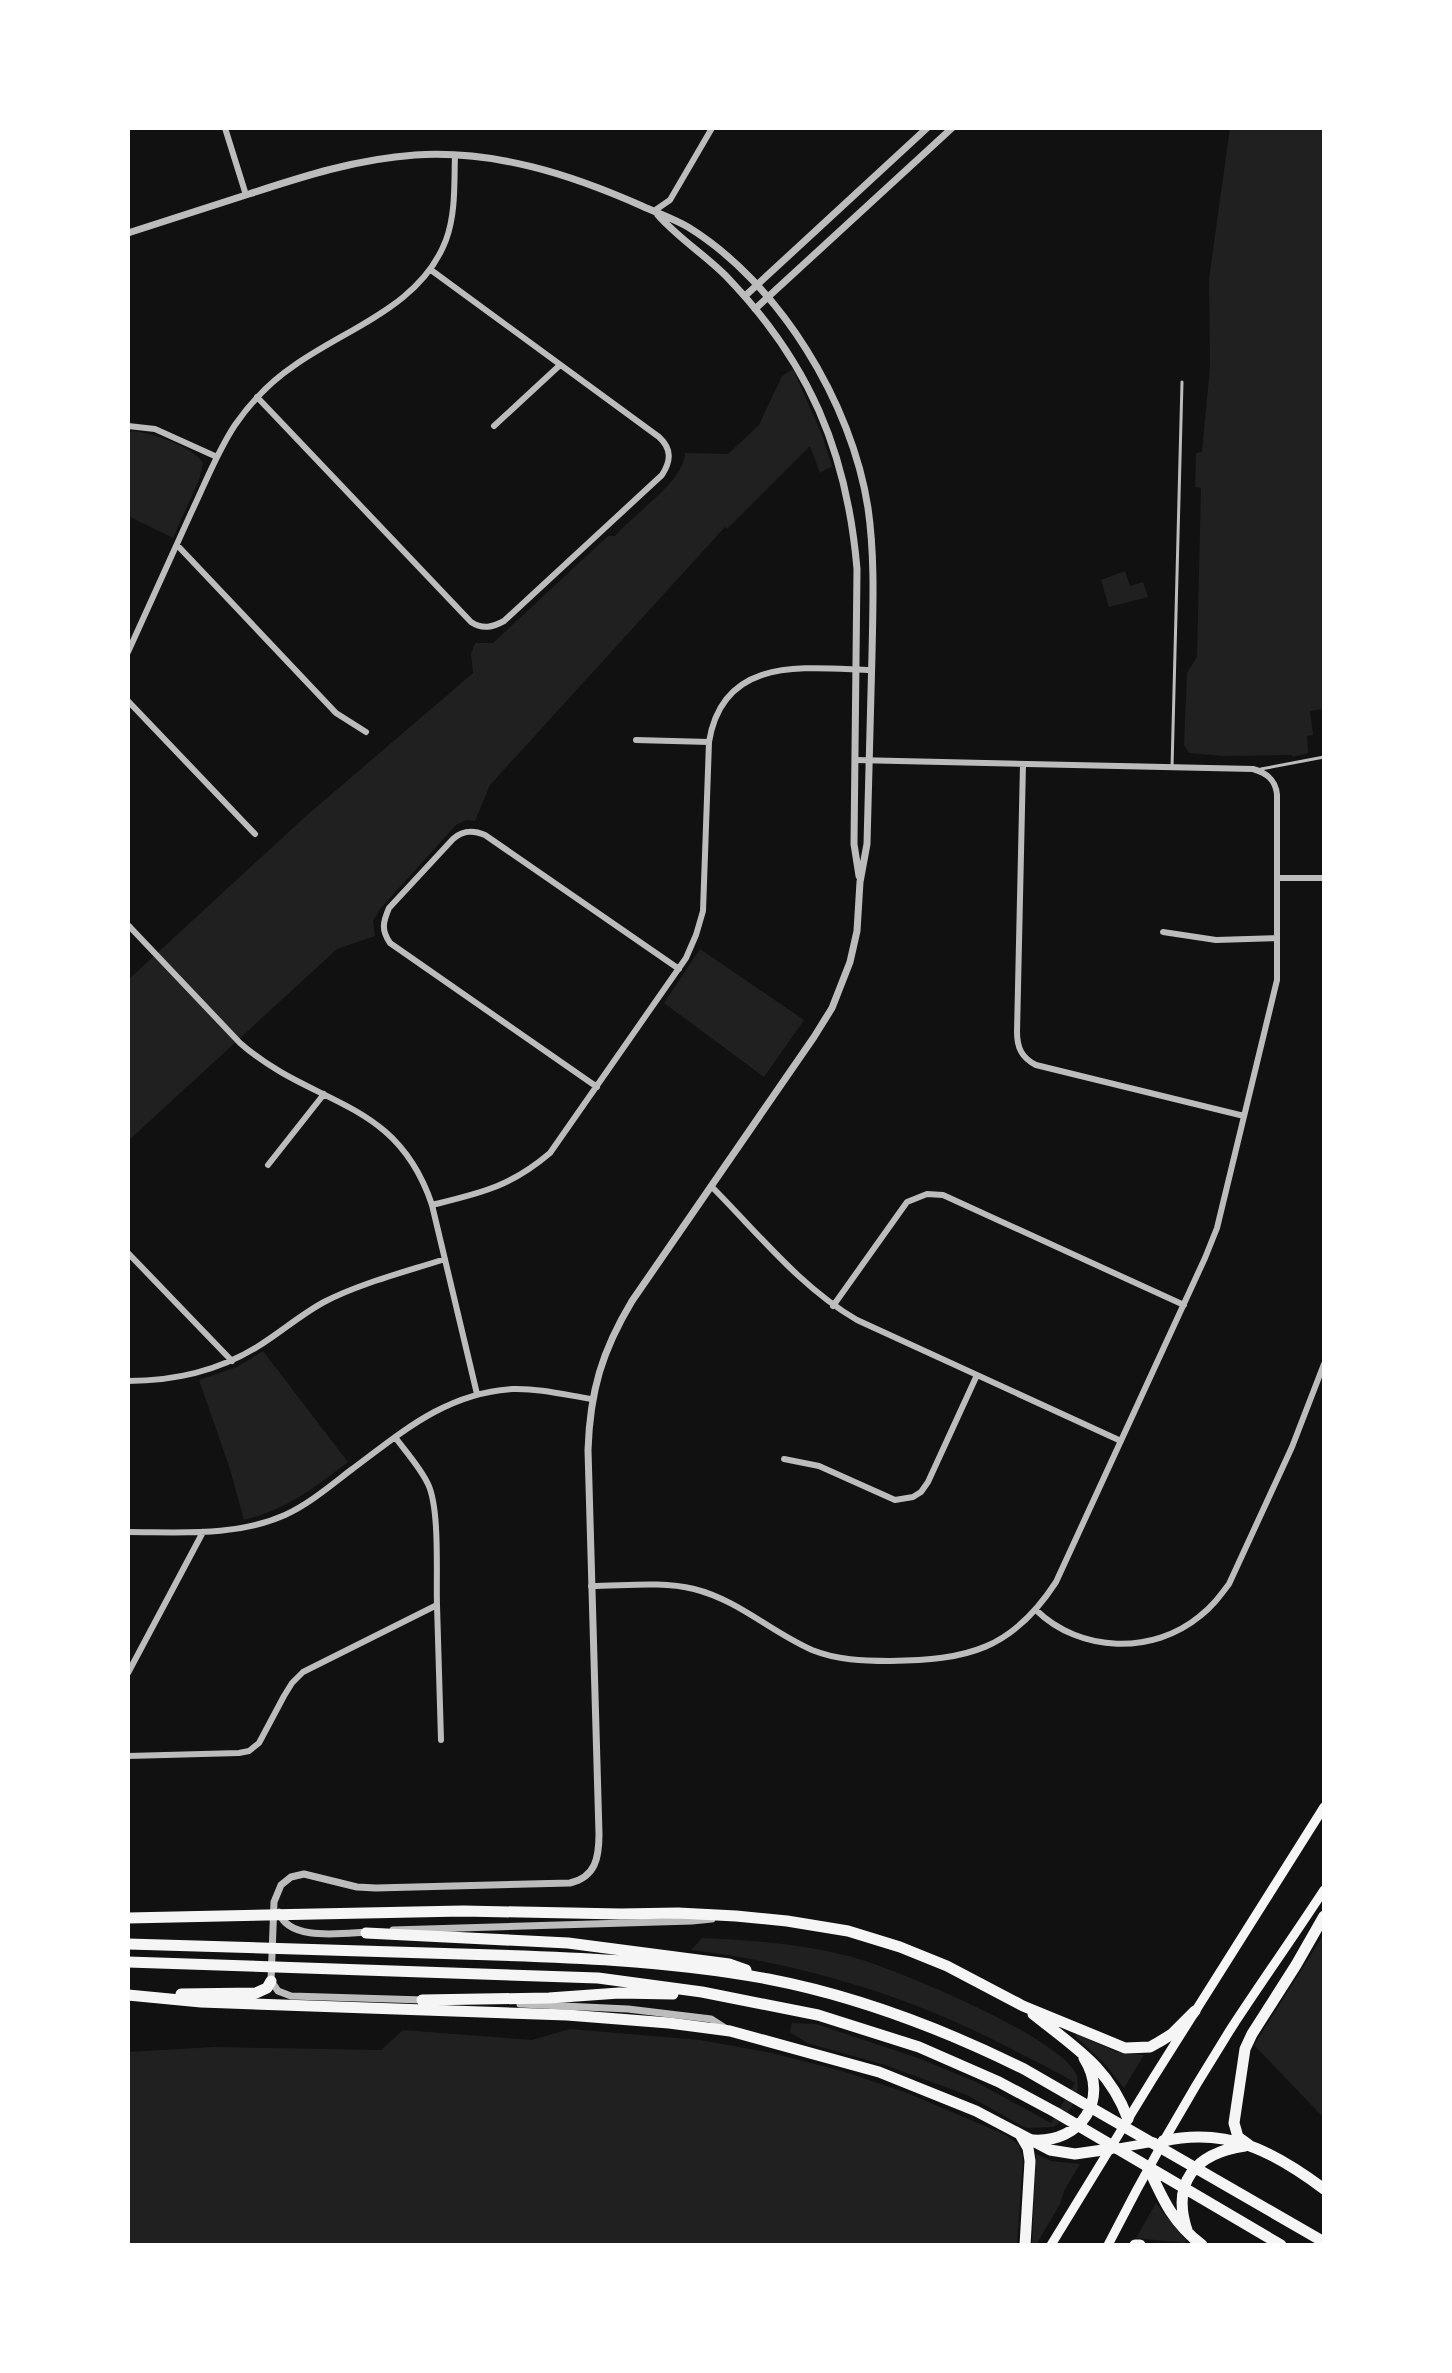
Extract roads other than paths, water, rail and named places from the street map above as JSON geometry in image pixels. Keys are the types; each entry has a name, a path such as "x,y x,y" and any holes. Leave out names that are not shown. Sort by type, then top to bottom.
{"highway":[{"path":"128,1918 463,1911 736,1916 848,1931 900,1947 947,1966 1023,2006 1117,2046 1150,2047 1164,2040 1195,2011"},
{"path":"1249,2145 1238,2137 1234,2123 1245,2049 1324,1916"},
{"path":"366,1933 590,1945 729,1964 770,1980"},
{"path":"128,1944 620,1960 770,1980 872,2007 981,2048 1068,2092 1324,2242"},
{"path":"128,1962 613,1979 702,1992 818,2015 873,2031 945,2058 1055,2112 1281,2245"},
{"path":"128,1993 252,1993 265,1989 271,1981"},
{"path":"422,2000 702,1992"},
{"path":"128,1993 201,2002 567,2015 730,2031 879,2072 976,2111 1044,2148 1082,2153 1110,2149"},
{"path":"1023,2006 1094,2063 1111,2083 1128,2119"},
{"path":"1023,2137 1046,2140 1062,2136 1076,2128 1088,2113 1094,2079 1084,2058 1073,2046"},
{"path":"1163,2141 1199,2136 1249,2145 1280,2158 1324,2189"},
{"path":"1023,2137 1030,2155 1025,2245"},
{"path":"1188,2233 1181,2199 1192,2172 1205,2159 1217,2153 1249,2145"},
{"path":"1148,2167 1163,2202 1202,2245"}],"main road":[{"path":"1051,2245 1324,1807"},
{"path":"1108,2245 1148,2167 1231,2029 1324,1890"},
{"path":"1128,2119 1148,2167"},
{"path":"1110,2149 1163,2141"}],"street":[{"path":"225,128 246,195"},
{"path":"654,211 670,200 712,128"},
{"path":"745,296 927,128"},
{"path":"755,309 952,128"},
{"path":"128,652 217,457 234,426 257,397 296,364 401,300 431,270 448,237 453,214 455,155"},
{"path":"128,233 343,165 380,158 455,155 524,164 564,174 687,227 725,256 767,297 810,355 843,421 864,485 874,575 867,844 860,882 857,931 850,962 832,1008 616,1328 598,1370 591,1399 588,1450 599,1852 596,1862 589,1874 578,1881 563,1884 376,1888 357,1887 300,1874 286,1881 276,1897 273,1922 271,1981 274,1988 288,1996 628,2009 711,2019 730,2031"},
{"path":"846,203 859,214"},
{"path":"654,211 745,296 778,338 816,401 845,483 857,569 854,844 860,882"},
{"path":"257,397 471,622 484,627 504,621 651,485 667,467 670,457 663,440 431,270"},
{"path":"494,426 560,365"},
{"path":"128,426 155,429 217,457"},
{"path":"177,545 336,713 366,732"},
{"path":"432,1205 487,1192 510,1182 550,1153 679,969 696,935 703,911 709,742 712,722 726,698 763,673 786,668 871,670"},
{"path":"128,701 255,834"},
{"path":"636,740 709,742"},
{"path":"591,1586 693,1588 726,1600 814,1650 837,1658 861,1661 928,1660 964,1654 999,1640 1036,1610 1056,1582 1217,1228 1277,980 1276,786 1269,776 1253,769 855,760"},
{"path":"1023,764 1017,1032 1023,1057 1036,1065 1244,1116"},
{"path":"597,1087 390,943 383,931 389,908 458,834 476,831 679,969"},
{"path":"1277,878 1324,878"},
{"path":"128,925 250,1051 271,1068 376,1122 396,1140 419,1170 432,1205 477,1394"},
{"path":"1163,932 1216,940 1277,938"},
{"path":"268,1165 324,1094"},
{"path":"711,1186 833,1306 857,1320 1121,1441"},
{"path":"833,1306 900,1210 916,1197 927,1194 943,1195 1184,1305"},
{"path":"128,1253 232,1361"},
{"path":"128,1381 193,1374 232,1361 322,1303 445,1259"},
{"path":"1036,1610 1071,1634 1114,1644 1160,1638 1200,1616 1229,1584 1242,1558 1292,1447 1324,1364"},
{"path":"784,1459 819,1466 895,1500 913,1497 928,1482 977,1375"},
{"path":"128,1532 203,1532 235,1530 260,1524 295,1510 432,1411 477,1394 525,1390 591,1399"},
{"path":"395,1437 420,1470 434,1504 441,1740"},
{"path":"128,1673 203,1532"},
{"path":"128,1756 249,1751 259,1743 284,1696 303,1672 437,1605"},
{"path":"276,1897 283,1922 294,1930 304,1932 366,1933 404,1929 692,1921 736,1916"}],"lane":[{"path":"1172,768 1182,382"},
{"path":"1253,769 1324,757"}]}
